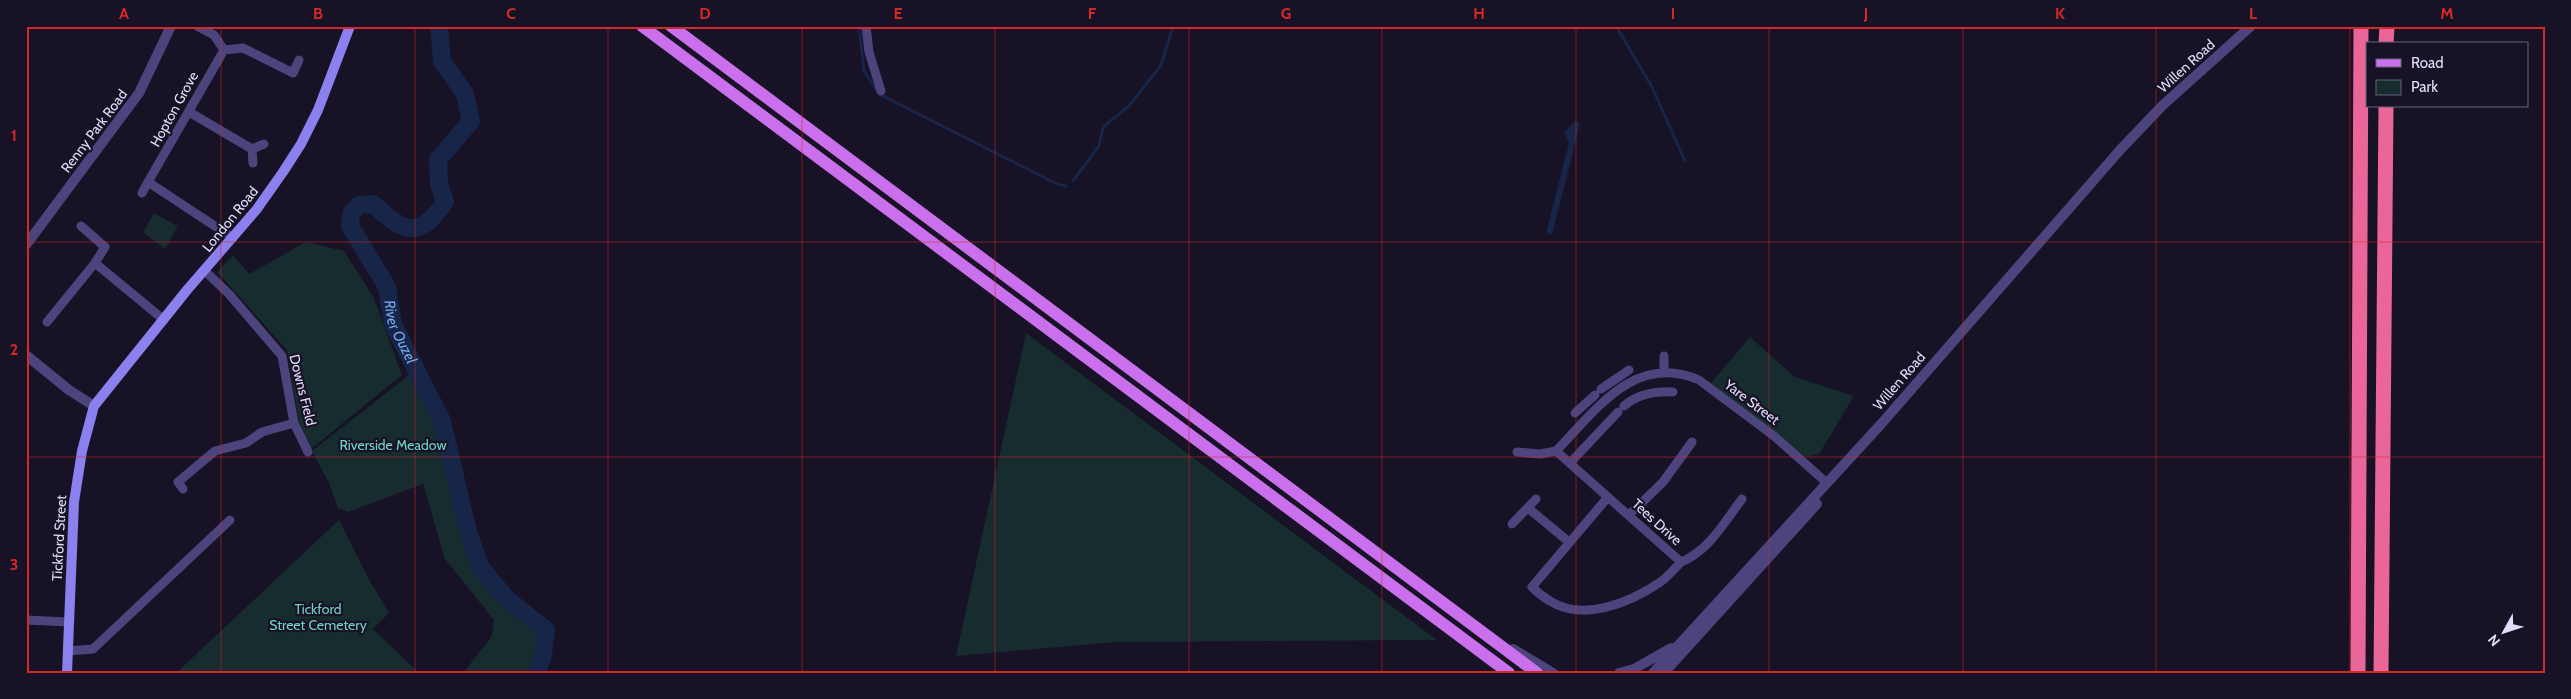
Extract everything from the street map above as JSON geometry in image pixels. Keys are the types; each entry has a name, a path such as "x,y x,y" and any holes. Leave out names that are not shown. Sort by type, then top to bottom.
{"highway":[{"path":"2358,673 2361,26"},
{"path":"2386,42 2387,26"},
{"path":"2381,673 2386,108"}],"main road":[{"name":"London Road","path":"94,406 271,190 300,144 318,110 350,26"},
{"path":"642,26 1509,673"},
{"path":"672,26 1537,673"},
{"name":"Tickford Street","path":"67,673 74,502 82,451 94,406"}],"street":[{"name":"Renny Park Road","path":"26,245 135,99 171,26"},
{"path":"197,26 214,35 224,50 243,48 293,72 299,60"},
{"path":"866,26 869,52 881,91"},
{"name":"Willen Road","path":"1653,673 1827,483 2096,176 2163,105 2251,26"},
{"name":"Hopton Grove","path":"142,193 224,50"},
{"name":"Willen Road","path":"1664,673 1864,452 2125,153 2163,105"},
{"path":"188,112 252,149"},
{"path":"252,149 264,144"},
{"path":"252,149 253,163"},
{"path":"148,182 233,238"},
{"path":"47,322 95,263 105,247 81,226"},
{"path":"95,263 164,320"},
{"name":"Downs Field","path":"205,272 229,294 282,356 294,423 308,452"},
{"path":"26,355 69,390 94,406"},
{"path":"1664,356 1664,372"},
{"name":"Yare Street","path":"1556,451 1595,412 1629,370"},
{"name":"Yare Street","path":"1575,413 1598,392 1617,383 1664,372 1686,374 1699,380 1774,436 1827,483"},
{"path":"1648,375 1651,393"},
{"path":"1570,463 1621,409 1633,399 1651,393 1674,392"},
{"path":"1585,403 1595,412"},
{"path":"184,489 178,482 215,451 246,444 262,432 294,423"},
{"path":"1629,515 1663,482 1692,442"},
{"path":"1517,452 1540,454 1556,451"},
{"name":"Tees Drive","path":"1556,451 1681,562 1704,549 1742,499"},
{"path":"1608,496 1532,587 1550,602 1571,609 1591,611 1608,608 1648,590 1661,582 1681,562"},
{"path":"1512,524 1536,499"},
{"path":"1528,508 1569,542"},
{"path":"68,651 93,649 230,520"},
{"path":"26,620 68,622"},
{"path":"1485,634 1552,673"},
{"path":"1619,673 1634,669 1682,640"}],"green space":[{"path":"154,213 178,226 165,249 143,232"},
{"path":"306,242 344,251 374,298 402,375 311,449 299,422 287,350 217,272 233,255 249,274"},
{"path":"1026,333 1437,640 1117,642 956,656"},
{"path":"1750,337 1795,377 1854,396 1819,454 1805,457 1711,383"},
{"name":"Riverside Meadow","path":"409,375 435,419 446,471 474,565 503,601 534,628 539,639 530,673 463,673 492,636 494,620 445,559 423,484 348,512 338,508 329,483 312,451"},
{"name":"Tickford Street Cemetery","path":"339,520 371,583 389,613 373,629 419,673 176,673"}],"water":[{"path":"1575,121 1580,124 1552,235 1546,233 1569,143 1564,133"}],"waterway":[{"name":"River Ouzel","path":"439,26 442,61 465,94 471,121 438,160 439,184 445,202 427,223 419,227 410,228 394,221 373,204 359,205 351,214 350,226 387,287 393,324 442,421 468,532 481,568 507,599 546,630 543,655 537,673"},
{"path":"859,26 864,71 879,94 1057,184 1066,186"},
{"path":"1073,181 1099,146 1103,127 1128,107 1161,65 1173,26"},
{"path":"1616,26 1652,87 1685,161"}]}
